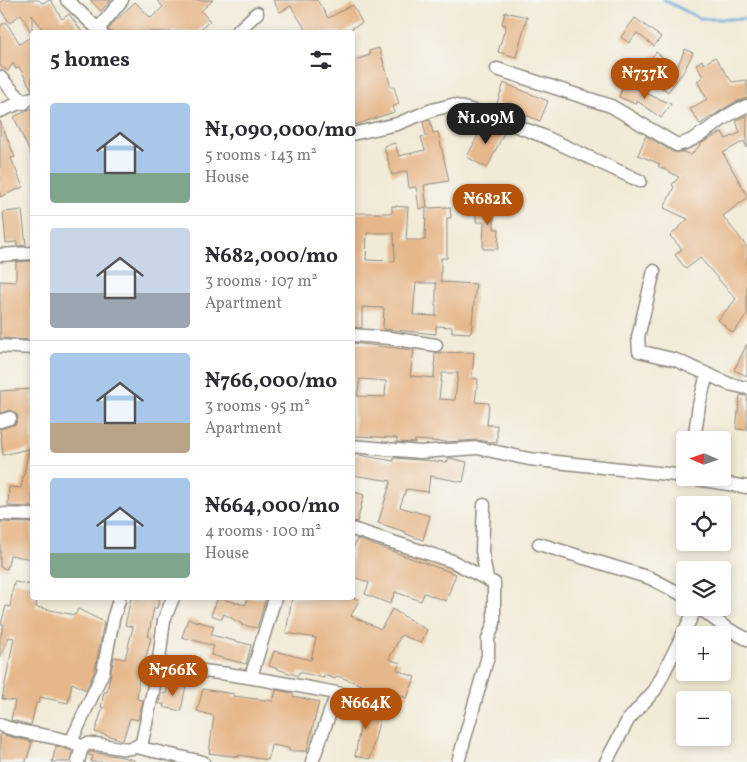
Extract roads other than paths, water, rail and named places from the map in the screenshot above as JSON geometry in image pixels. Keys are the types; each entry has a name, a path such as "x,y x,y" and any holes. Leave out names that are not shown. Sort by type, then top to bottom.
{"street":[{"path":"67,0 100,30 122,0"},
{"path":"239,30 258,13"},
{"path":"497,69 611,106 677,145 692,141 727,114 747,106"},
{"path":"0,77 28,100 0,111"},
{"path":"355,133 398,124 432,110 452,105 543,136 640,181"},
{"path":"0,255 30,253"},
{"path":"654,271 638,348 642,353 676,360 707,374 747,388"},
{"path":"355,335 436,345"},
{"path":"0,346 30,348"},
{"path":"695,431 699,405 707,374"},
{"path":"355,446 420,452 478,448 528,459 676,475"},
{"path":"731,484 747,487"},
{"path":"484,505 482,551 487,579"},
{"path":"0,514 30,515"},
{"path":"355,530 452,561 494,583 494,623 488,639 488,656 458,762"},
{"path":"539,544 650,578 676,591"},
{"path":"78,762 77,744 103,672 113,619 119,600"},
{"path":"136,747 144,736 158,668 164,620 173,600"},
{"path":"251,677 274,600"},
{"path":"606,762 628,720 655,690 692,616"},
{"path":"710,616 726,628 747,639"},
{"path":"158,668 198,669 374,700"},
{"path":"312,762 337,693"},
{"path":"0,725 15,731 46,735 77,744 93,743 127,749 136,747 203,762"}],"waterway":[{"path":"664,0 701,19 747,19"}]}
